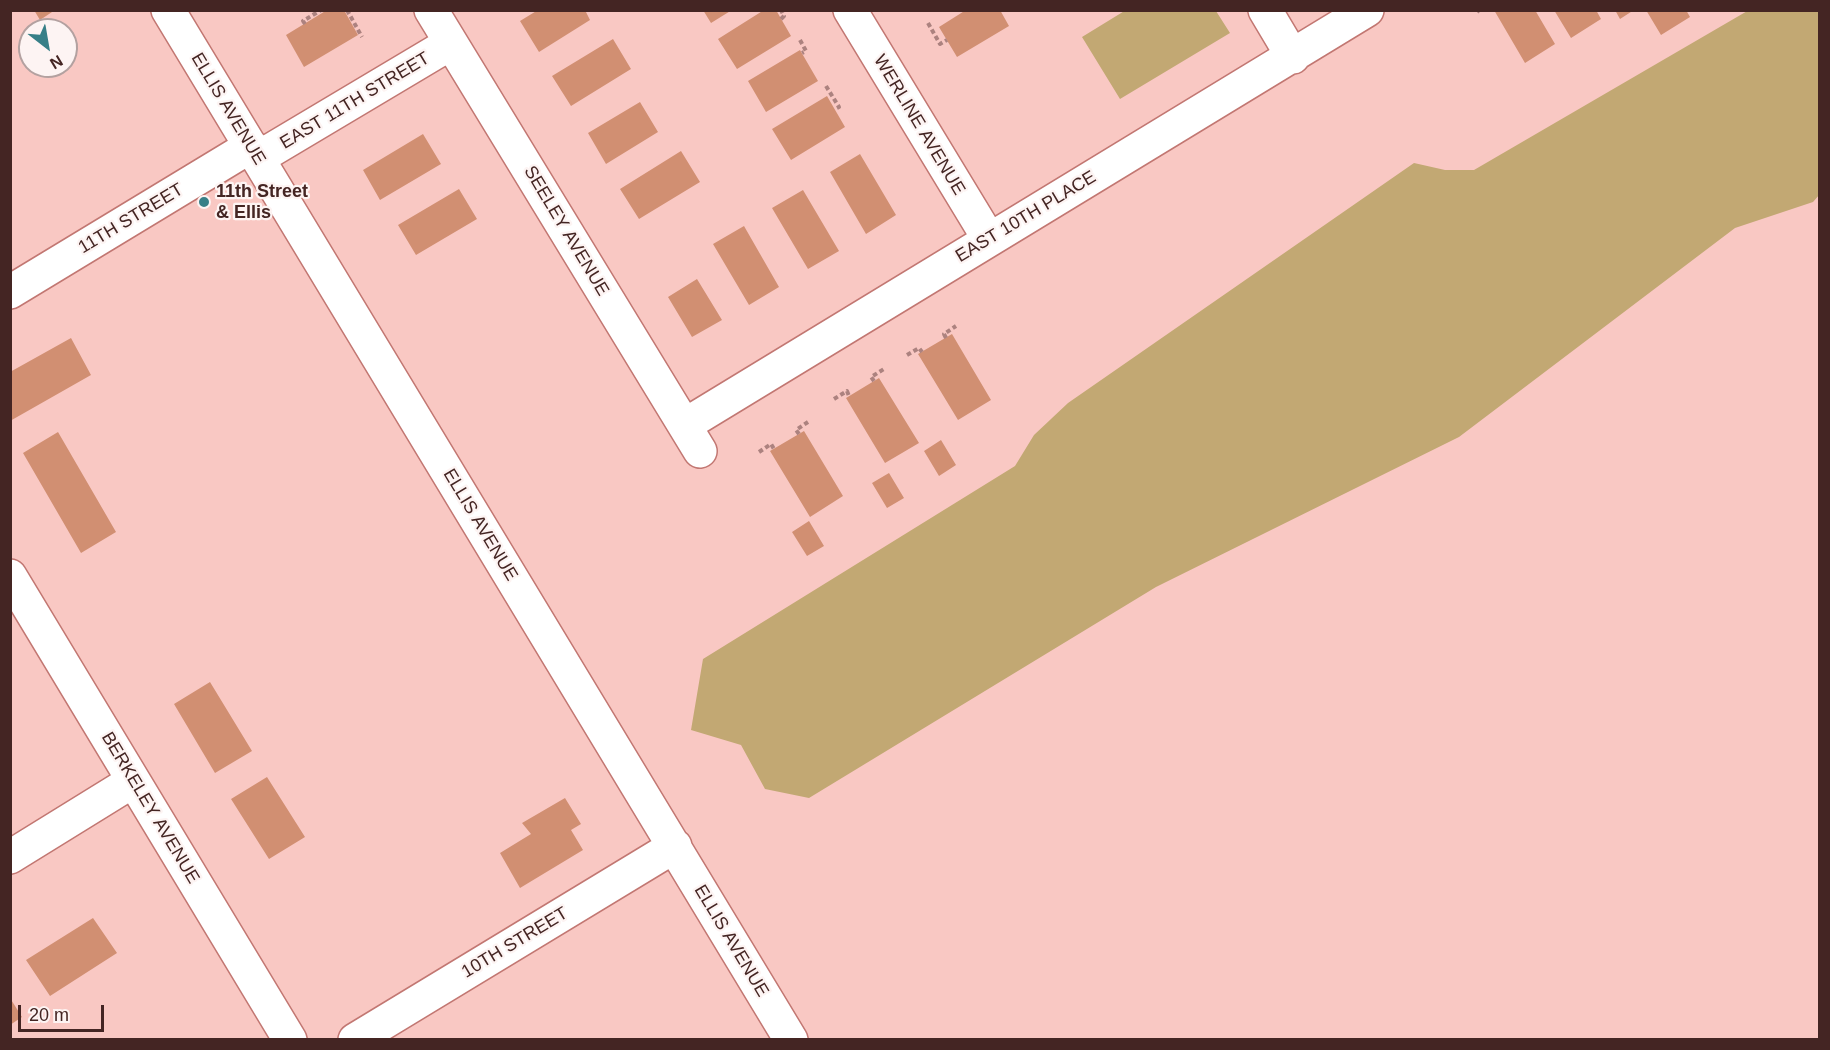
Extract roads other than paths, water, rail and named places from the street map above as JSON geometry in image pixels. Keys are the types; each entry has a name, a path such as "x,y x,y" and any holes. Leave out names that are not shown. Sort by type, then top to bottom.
{"street":[{"name":"ELLIS AVENUE","path":"168,10 675,846 790,1040"},
{"name":"SEELEY AVENUE","path":"431,10 693,438"},
{"name":"WERLINE AVENUE","path":"850,10 989,239"},
{"path":"1265,10 1293,57"},
{"name":"EAST 10TH PLACE","path":"693,438 989,239 1293,57 1367,10"},
{"name":"EAST 11TH STREET","path":"254,152 451,43"},
{"name":"11TH STREET","path":"10,292 254,152"},
{"name":"BERKELEY AVENUE","path":"10,576 290,1040"},
{"path":"10,857 133,780"},
{"name":"10TH STREET","path":"356,1040 675,846"}],"place":[{"name":"11th Street & Ellis","path":"204,202"}]}
